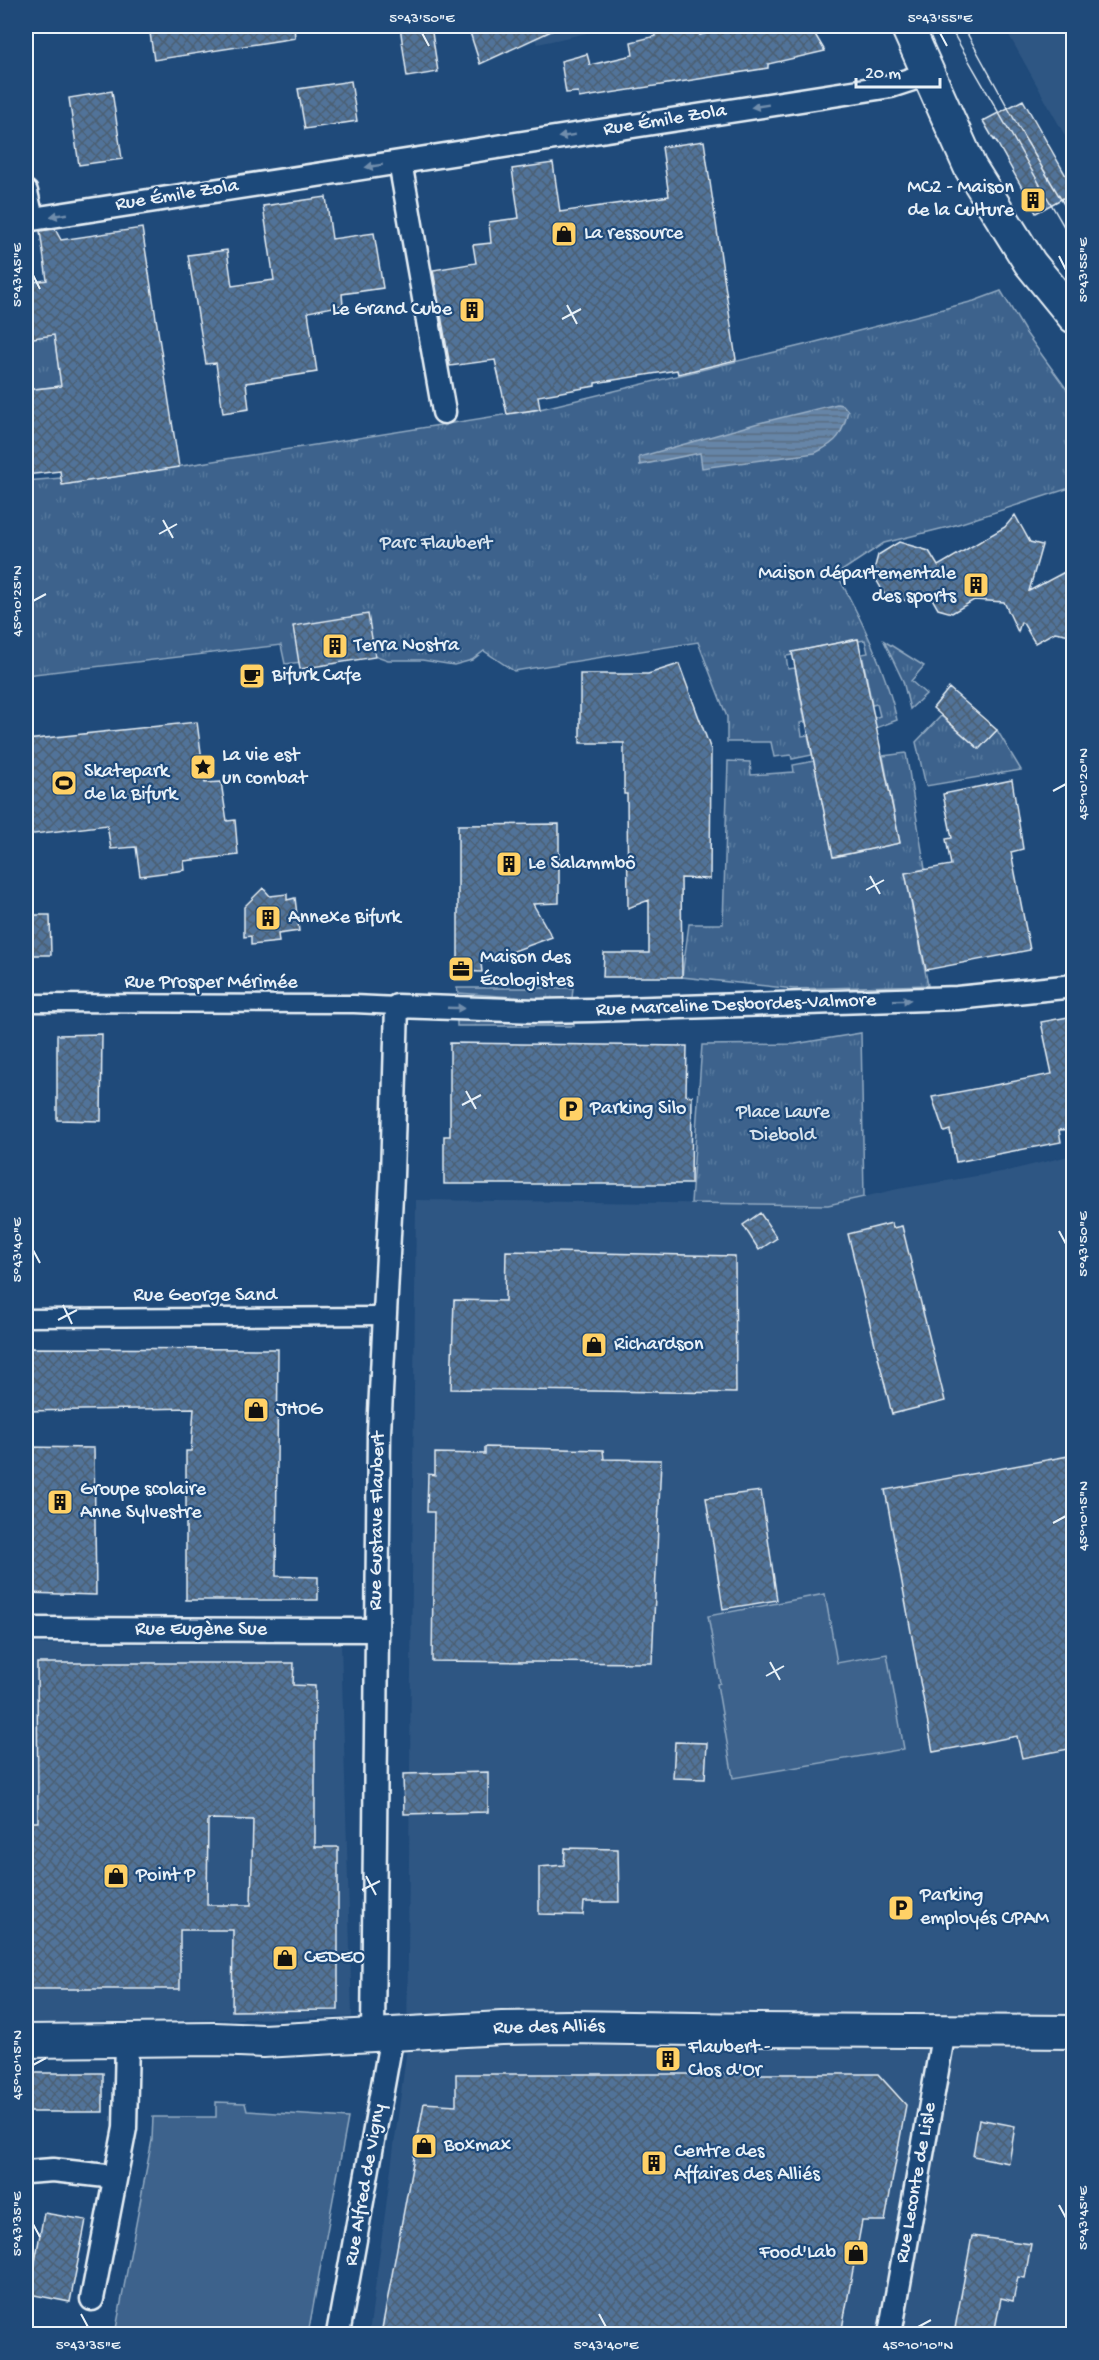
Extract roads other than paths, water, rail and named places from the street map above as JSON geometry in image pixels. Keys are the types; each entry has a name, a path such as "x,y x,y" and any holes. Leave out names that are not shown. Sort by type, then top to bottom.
{"main road":[{"path":"907,26 970,167 1030,263 1074,316"},
{"name":"Rue des Alliés","path":"26,2041 215,2039 263,2041 502,2028 569,2027 1074,2032"}],"street":[{"name":"Rue Émile Zola","path":"29,219 891,86 928,74"},
{"path":"400,162 444,412"},
{"path":"26,192 29,219"},
{"name":"Rue Marceline Desbordes-Valmore","path":"397,1006 537,1011 604,1010 957,998 1074,986"},
{"name":"Rue Prosper Mérimée","path":"26,1003 397,1006"},
{"name":"Rue Gustave Flaubert","path":"383,2035 377,1630 379,1432 397,1006"},
{"name":"Rue George Sand","path":"26,1318 385,1317"},
{"name":"Rue Eugène Sue","path":"26,1629 377,1630"},
{"name":"Rue Leconte de Lisle","path":"890,2334 944,2031"},
{"name":"Rue Alfred de Vigny","path":"339,2334 383,2035"},
{"path":"92,2299 125,2128 127,2041"},
{"path":"26,2172 53,2170 115,2177"}],"tram line":[{"path":"949,26 1074,244"},
{"path":"963,26 1024,137 1074,221"}],"place":[{"name":"MC2 - Maison de la Culture","path":"1033,200"},
{"name":"La ressource","path":"564,234"},
{"name":"Le Grand Cube","path":"472,310"},
{"name":"Maison départementale des sports","path":"976,585"},
{"name":"Terra Nostra","path":"335,646"},
{"name":"Bifurk Cafe","path":"252,676"},
{"name":"La vie est un combat","path":"203,767"},
{"name":"Skatepark de la Bifurk","path":"64,783"},
{"name":"Le Salammbô","path":"509,864"},
{"name":"Annexe Bifurk","path":"268,918"},
{"name":"Maison des Écologistes","path":"461,969"},
{"name":"Parking Silo","path":"571,1109"},
{"name":"Richardson","path":"594,1345"},
{"name":"JHOG","path":"256,1410"},
{"name":"Groupe scolaire Anne Sylvestre","path":"60,1502"},
{"name":"Point P","path":"116,1876"},
{"name":"Parking employés CPAM","path":"901,1908"},
{"name":"CEDEO","path":"285,1958"},
{"name":"Flaubert - Clos d'Or","path":"668,2059"},
{"name":"Boxmax","path":"424,2146"},
{"name":"Centre des Affaires des Alliés","path":"654,2163"},
{"name":"Food'Lab","path":"856,2253"}],"park label":[{"name":"Parc Flaubert","path":"436,544"},
{"name":"Place Laure Diebold","path":"783,1124"}]}
